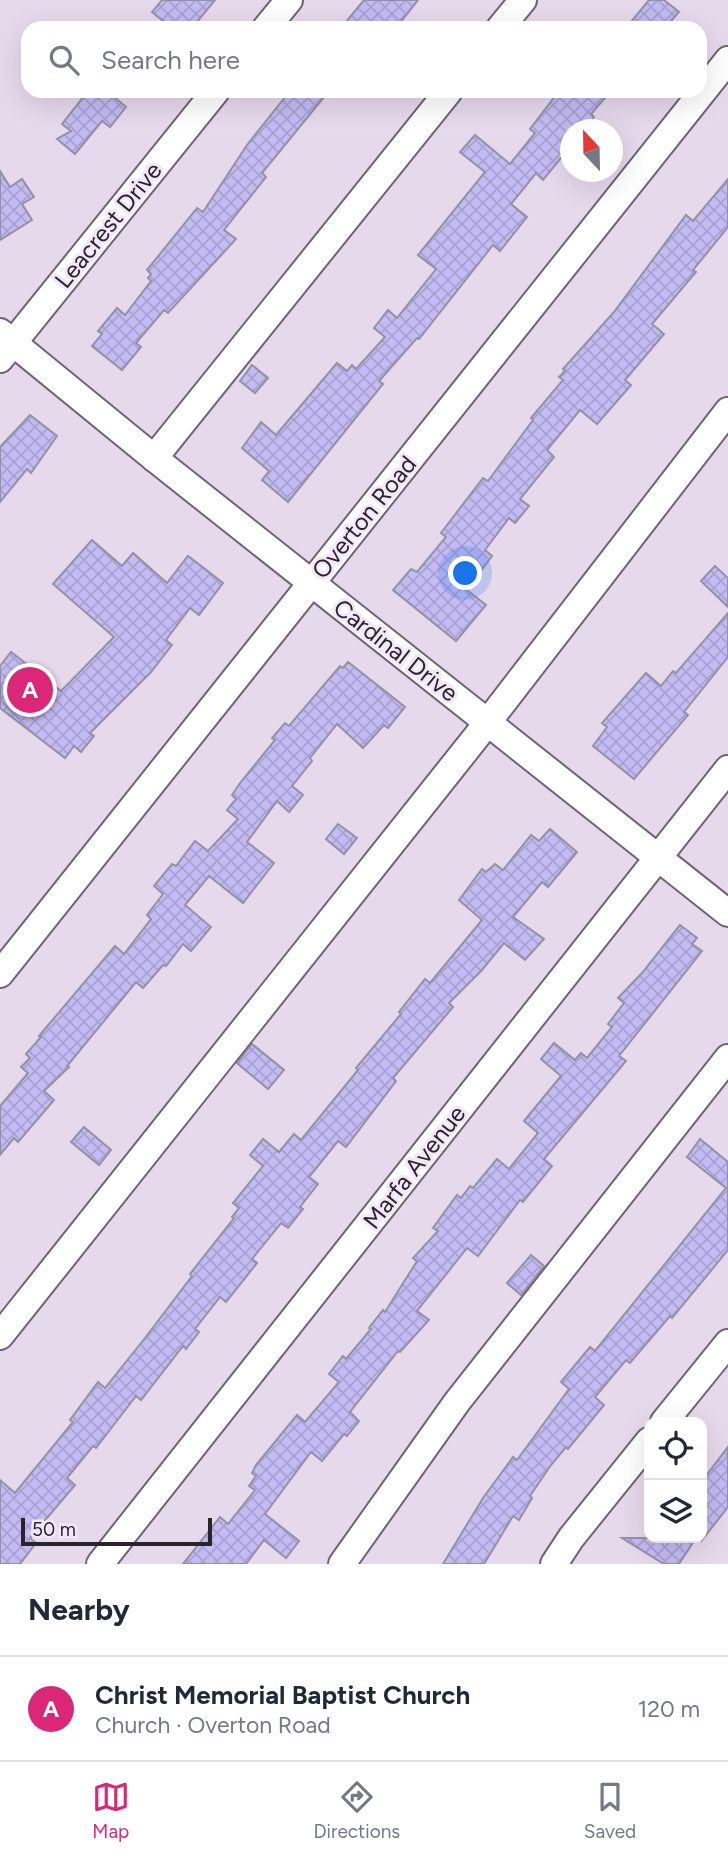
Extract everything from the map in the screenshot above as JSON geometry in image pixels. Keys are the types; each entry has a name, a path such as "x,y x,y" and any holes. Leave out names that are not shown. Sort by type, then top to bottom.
{"street":[{"path":"272,21 289,0"},
{"path":"506,21 523,0"},
{"name":"Overton Road","path":"707,86 728,60"},
{"name":"Leacrest Drive","path":"4,344 210,98"},
{"path":"154,458 443,98"},
{"name":"Overton Road","path":"0,974 698,98"},
{"name":"Cardinal Drive","path":"4,344 312,582 728,913"},
{"path":"0,1336 488,722 728,411"},
{"name":"Marfa Avenue","path":"100,1564 728,769"},
{"path":"342,1564 457,1402 728,1058"},
{"path":"668,1417 728,1343"},
{"path":"554,1564 571,1538 644,1447"}],"building":[{"path":"162,0 215,0 198,21 163,21 152,12"},
{"path":"364,0 418,0 402,21 347,21"},
{"path":"649,0 664,0 679,12 671,21 632,21"},
{"path":"82,98 115,98 126,107 110,127 102,121 75,154 57,139 71,131 62,124"},
{"path":"284,98 323,98 262,173 266,177 224,230 236,239 168,313 164,310 136,343 141,347 122,370 92,346 102,334 98,331 117,308 125,315 151,281 148,278 151,274 147,270 197,208 203,212 247,145"},
{"path":"554,98 605,98 591,114 593,119 560,119 560,159 543,180 536,173 511,204 527,217 500,251 493,245 419,339 417,338 379,381 383,384 288,502 262,480 269,471 242,448 261,422 276,435 337,363 347,371 352,365 356,369 385,337 374,328 388,310 397,318 436,269 418,255 485,172 460,152 475,135 510,164 535,133 530,129"},
{"path":"0,171 10,187 22,179 34,197 22,204 32,220 0,240"},
{"path":"728,179 728,227 693,270 696,272 652,324 664,334 625,380 631,385 597,424 580,410 547,450 554,457 520,499 529,506 515,523 509,518 485,550 492,556 467,590 486,605 456,641 393,590 411,569 417,572 446,537 441,533 483,478 488,481 533,420 531,418 563,380 559,377 565,371 563,369 614,312 686,215 693,221"},
{"path":"252,365 268,378 255,393 240,381"},
{"path":"30,415 57,436 31,473 27,469 0,502 0,447"},
{"path":"92,540 122,566 133,553 167,583 188,556 223,583 199,615 190,608 166,640 172,645 151,672 90,733 94,736 81,752 74,746 65,758 0,708 0,666 11,652 61,691 114,637 53,584"},
{"path":"715,566 728,578 728,607 701,581"},
{"path":"728,613 728,657 684,712 688,715 634,779 593,746 607,727 602,723 646,673 661,686 673,671 676,673"},
{"path":"348,662 405,707 388,728 384,725 363,748 337,724 292,786 303,795 289,812 277,801 247,842 274,863 243,903 209,876 185,905 211,927 191,951 183,944 166,966 163,965 143,988 136,982 67,1066 69,1067 44,1091 54,1100 18,1142 14,1138 0,1155 0,1106 28,1073 21,1067 30,1058 26,1054 115,946 124,954 151,919 147,915 163,894 154,886 172,864 176,866 195,841 208,851 238,819 227,810 236,799 232,795 240,783 275,740 272,738 285,723 289,726 340,666 343,668"},
{"path":"338,824 357,838 344,854 326,839"},
{"path":"550,829 577,852 548,887 542,882 513,917 544,939 525,960 504,943 449,1003 453,1007 393,1078 396,1081 346,1147 338,1141 309,1177 318,1184 288,1228 281,1223 252,1259 257,1263 226,1302 220,1297 195,1329 199,1332 186,1349 183,1346 141,1400 136,1396 96,1448 93,1446 67,1478 75,1485 30,1538 36,1543 20,1564 0,1564 0,1480 15,1493 73,1422 70,1420 98,1382 105,1388 145,1338 234,1218 232,1217 239,1208 233,1203 263,1166 250,1155 263,1139 279,1152 294,1134 301,1140 358,1070 356,1068 401,1014 399,1012 425,979 430,983 482,920 459,900 482,869 486,872 495,864 503,870 531,835 539,841"},
{"path":"680,925 697,938 692,944 702,951 619,1056 626,1061 544,1159 552,1166 523,1202 520,1200 478,1256 467,1248 417,1311 429,1320 400,1352 398,1351 350,1412 359,1421 347,1436 344,1434 322,1461 311,1452 265,1514 299,1541 286,1558 264,1540 246,1564 183,1564 220,1517 228,1524 255,1490 249,1486 256,1476 252,1473 256,1465 297,1415 305,1422 339,1382 329,1374 343,1356 346,1359 383,1310 385,1312 417,1261 413,1258 438,1231 433,1228 457,1195 461,1198 470,1186 473,1188 497,1159 509,1169 538,1133 524,1121 561,1076 541,1059 554,1043 575,1060 581,1053 587,1058 612,1027 608,1024 624,1003 618,998 642,973"},
{"path":"252,1044 284,1070 268,1089 237,1063"},
{"path":"84,1127 111,1150 99,1165 71,1142"},
{"path":"700,1139 728,1162 728,1250 672,1318 670,1316 630,1363 626,1360 595,1397 604,1405 568,1449 566,1447 551,1465 530,1496 532,1498 519,1520 513,1516 484,1564 443,1564 483,1498 513,1457 517,1460 569,1389 561,1382 590,1347 595,1351 726,1188 687,1157"},
{"path":"531,1255 544,1266 521,1295 507,1283"},
{"path":"728,1447 728,1507 707,1534 707,1480 707,1474"},
{"path":"622,1538 644,1538 644,1543 693,1543 679,1564 664,1564"}],"place":[{"name":"Christ Memorial Baptist Church","path":"30,690"}]}
